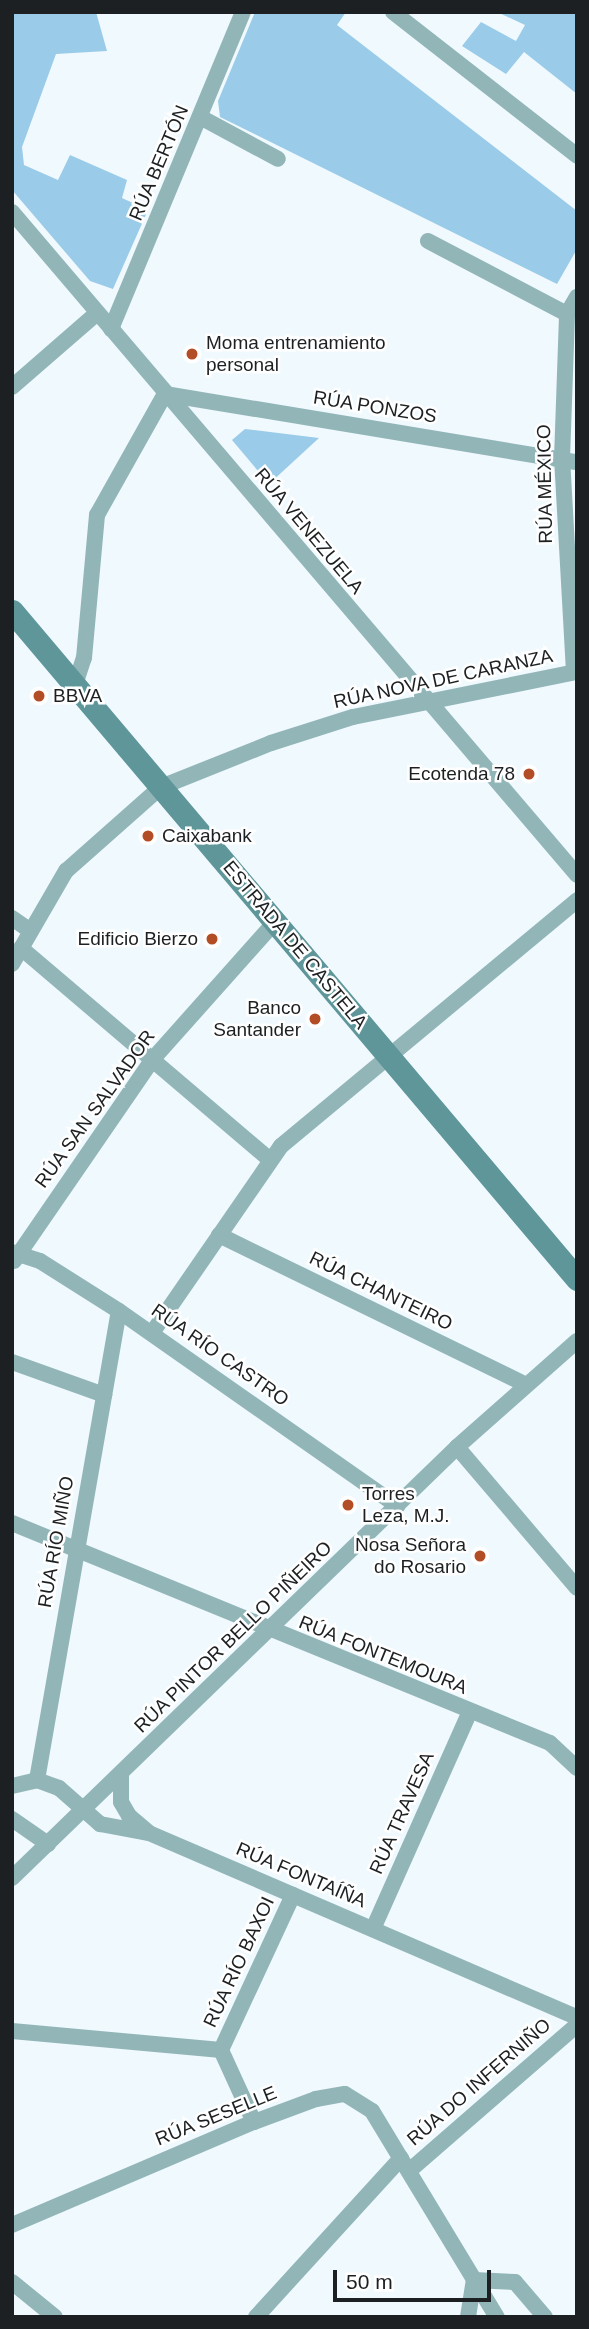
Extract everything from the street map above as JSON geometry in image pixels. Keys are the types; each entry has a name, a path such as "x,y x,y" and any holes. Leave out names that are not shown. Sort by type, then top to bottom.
{"main road":[{"name":"ESTRADA DE CASTELA","path":"12,611 577,1279"}],"street":[{"name":"RÚA BERTÓN","path":"111,329 202,118 243,12"},
{"path":"393,12 577,156"},
{"path":"202,118 278,159"},
{"name":"RÚA VENEZUELA","path":"12,212 577,875"},
{"path":"428,241 567,314"},
{"name":"RÚA MÉXICO","path":"575,672 567,314 577,297"},
{"path":"12,387 97,313"},
{"path":"75,685 84,659 97,515 165,394"},
{"name":"RÚA PONZOS","path":"165,394 570,460"},
{"name":"RÚA NOVA DE CARANZA","path":"161,787 283,739 353,717 575,672"},
{"path":"12,964 28,929 66,871 161,787"},
{"path":"152,1333 270,1160 577,900"},
{"path":"12,918 28,929"},
{"name":"RÚA SAN SALVADOR","path":"14,1257 152,1060 275,922"},
{"path":"20,948 270,1160"},
{"name":"RÚA CHANTEIRO","path":"219,1235 524,1384"},
{"name":"RÚA RÍO CASTRO","path":"14,1257 40,1261 119,1311 397,1506"},
{"name":"RÚA RÍO MIÑO","path":"37,1780 119,1311"},
{"name":"RÚA PINTOR BELLO PIÑEIRO","path":"12,1878 457,1447 524,1384 577,1341"},
{"path":"12,1363 104,1395"},
{"path":"457,1447 577,1588"},
{"name":"RÚA FONTEMOURA","path":"12,1523 469,1713 550,1743 577,1768"},
{"name":"RÚA TRAVESA","path":"373,1929 469,1713"},
{"path":"121,1774 121,1802 129,1816 149,1833"},
{"path":"12,1786 37,1780"},
{"name":"RÚA FONTAÍÑA","path":"37,1780 59,1787 100,1824 149,1833 577,2017"},
{"path":"12,1819 48,1844"},
{"name":"RÚA RÍO BAXOI","path":"254,2122 221,2050 293,1895"},
{"name":"RÚA DO INFERNIÑO","path":"256,2317 405,2165 577,2025"},
{"path":"12,2031 221,2050"},
{"name":"RÚA SESELLE","path":"12,2225 254,2122 316,2099 345,2094 372,2111 497,2317"},
{"path":"468,2317 474,2280 515,2282 545,2317"},
{"path":"12,2282 55,2317"}],"shaded area":[{"path":"12,12 96,12 107,51 56,54 22,147 24,165 58,180 70,155 127,180 122,198 148,210 113,289 90,281 12,190"},
{"path":"255,12 346,12 337,25 577,211 577,249 557,284 220,117 218,101"},
{"path":"497,12 577,12 577,94 524,52 506,74 462,46 481,22 516,41 525,25"},
{"path":"245,429 319,438 269,484 232,440"}],"place":[{"name":"Moma entrenamiento personal","path":"192,354"},
{"name":"BBVA","path":"39,696"},
{"name":"Ecotenda 78","path":"529,774"},
{"name":"Caixabank","path":"148,836"},
{"name":"Edificio Bierzo","path":"212,939"},
{"name":"Banco Santander","path":"315,1019"},
{"name":"Torres Leza, M.J.","path":"348,1505"},
{"name":"Nosa Señora do Rosario","path":"480,1556"}]}
